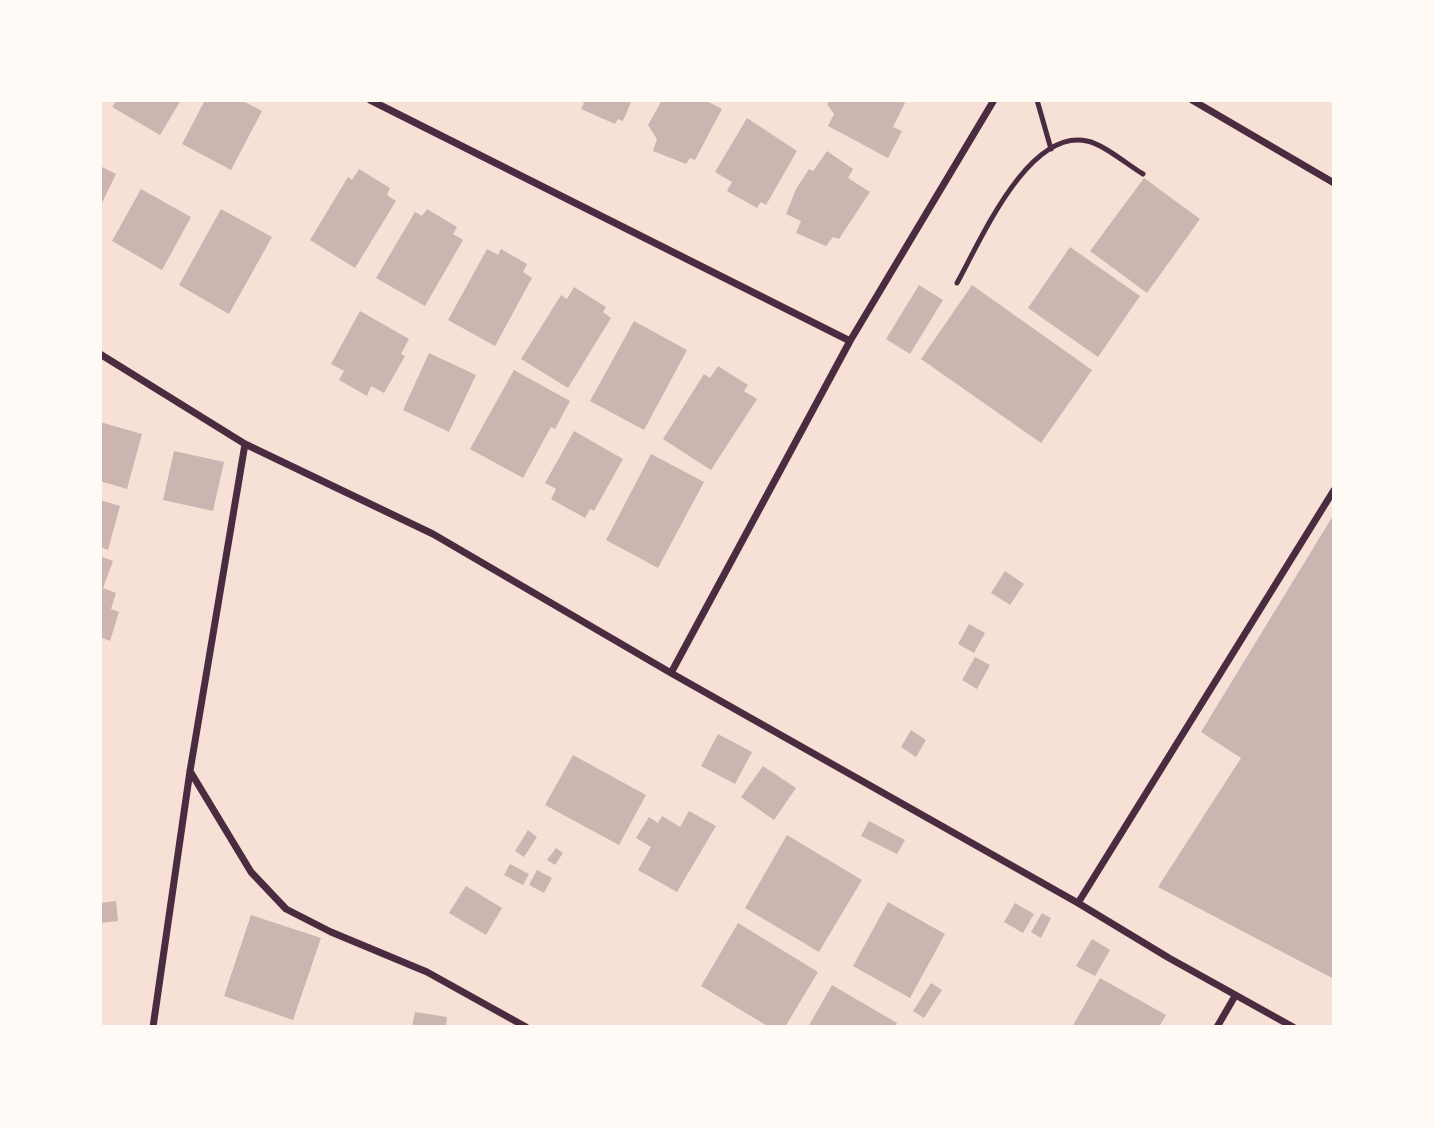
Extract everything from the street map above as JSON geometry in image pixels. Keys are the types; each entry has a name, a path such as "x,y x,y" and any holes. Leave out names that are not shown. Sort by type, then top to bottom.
{"street":[{"path":"370,100 850,341"},
{"path":"671,673 850,341 994,100"},
{"path":"1192,100 1334,183"},
{"path":"100,354 245,444 433,534 671,673 1293,1027"},
{"path":"153,1027 190,771 245,444"},
{"path":"1078,903 1334,490"},
{"path":"190,771 251,872 286,909 331,932 427,972 511,1023 526,1027"},
{"path":"1217,1027 1235,996"}],"lane":[{"path":"1037,100 1051,149"},
{"path":"957,283 1013,183 1027,166 1051,149 1074,139 1090,141 1143,174"}],"building":[{"path":"117,100 181,100 160,135 112,107"},
{"path":"205,100 241,100 262,111 231,170 182,144"},
{"path":"577,100 632,100 623,121 618,119 615,124 581,109 584,103"},
{"path":"662,100 705,100 722,109 695,160 690,158 686,164 653,151 657,139 648,125"},
{"path":"830,100 898,100 905,103 893,127 902,131 888,158 828,126 834,114 827,104"},
{"path":"747,118 797,151 766,205 761,202 757,208 727,191 732,182 715,172"},
{"path":"827,151 853,169 848,178 870,192 839,239 833,237 826,246 796,233 801,221 786,214 796,189 809,169 813,171"},
{"path":"100,166 116,174 100,207"},
{"path":"359,169 390,188 387,195 396,201 355,268 310,240 348,177 352,180"},
{"path":"1144,178 1200,219 1147,293 1090,251"},
{"path":"141,189 191,217 162,270 112,241"},
{"path":"221,209 272,237 229,314 179,285"},
{"path":"427,209 457,227 453,234 463,240 425,306 376,278 415,212 422,216"},
{"path":"1070,247 1140,296 1098,357 1028,308"},
{"path":"487,249 498,255 501,249 527,264 523,272 532,278 495,346 448,320"},
{"path":"919,285 943,300 910,354 886,339"},
{"path":"972,285 1092,370 1041,443 921,359"},
{"path":"574,287 606,307 603,312 611,318 568,388 521,359 561,295 567,299"},
{"path":"360,311 409,339 401,354 405,356 384,393 371,386 367,396 339,380 344,371 331,364"},
{"path":"634,321 687,350 644,430 590,401"},
{"path":"429,353 476,375 449,432 403,410"},
{"path":"718,366 748,385 744,391 757,399 711,470 663,439 704,374 710,378"},
{"path":"514,370 570,401 555,429 551,427 523,478 470,449"},
{"path":"100,422 142,434 127,489 100,481"},
{"path":"574,431 623,459 594,511 590,509 585,518 551,499 556,489 545,483"},
{"path":"174,451 224,462 213,511 163,500"},
{"path":"651,454 704,482 658,568 606,540"},
{"path":"100,500 120,506 108,550 100,547"},
{"path":"1334,514 1334,979 1158,887 1241,758 1201,732"},
{"path":"100,556 113,561 103,588 116,593 111,609 119,612 110,641 100,637"},
{"path":"1005,571 1024,584 1010,605 991,593"},
{"path":"969,624 985,633 974,653 958,644"},
{"path":"975,657 990,665 977,689 962,680"},
{"path":"911,730 926,740 916,757 901,747"},
{"path":"718,734 752,752 735,784 701,766"},
{"path":"573,755 646,795 619,845 545,805"},
{"path":"763,766 796,788 774,820 741,797"},
{"path":"689,811 716,826 677,892 638,870 651,847 636,838 649,817 658,823 662,816 680,827"},
{"path":"869,821 905,840 897,854 861,836"},
{"path":"528,830 537,837 524,857 515,851"},
{"path":"787,835 862,880 819,952 745,908"},
{"path":"556,848 563,853 555,865 547,860"},
{"path":"510,864 529,874 523,885 504,875"},
{"path":"537,870 552,878 544,893 529,885"},
{"path":"466,886 502,908 486,935 449,913"},
{"path":"116,901 118,921 100,923 100,903"},
{"path":"888,902 945,934 910,998 853,966"},
{"path":"1015,903 1034,914 1023,933 1004,922"},
{"path":"1042,913 1051,918 1041,938 1031,932"},
{"path":"251,915 321,938 293,1020 224,996"},
{"path":"738,923 818,972 785,1027 769,1027 701,986"},
{"path":"1092,939 1110,950 1095,976 1076,966"},
{"path":"1100,978 1166,1015 1159,1027 1072,1027"},
{"path":"931,983 942,990 924,1018 913,1011"},
{"path":"832,985 897,1023 895,1027 808,1027"},
{"path":"415,1012 447,1017 446,1027 412,1027"}]}
